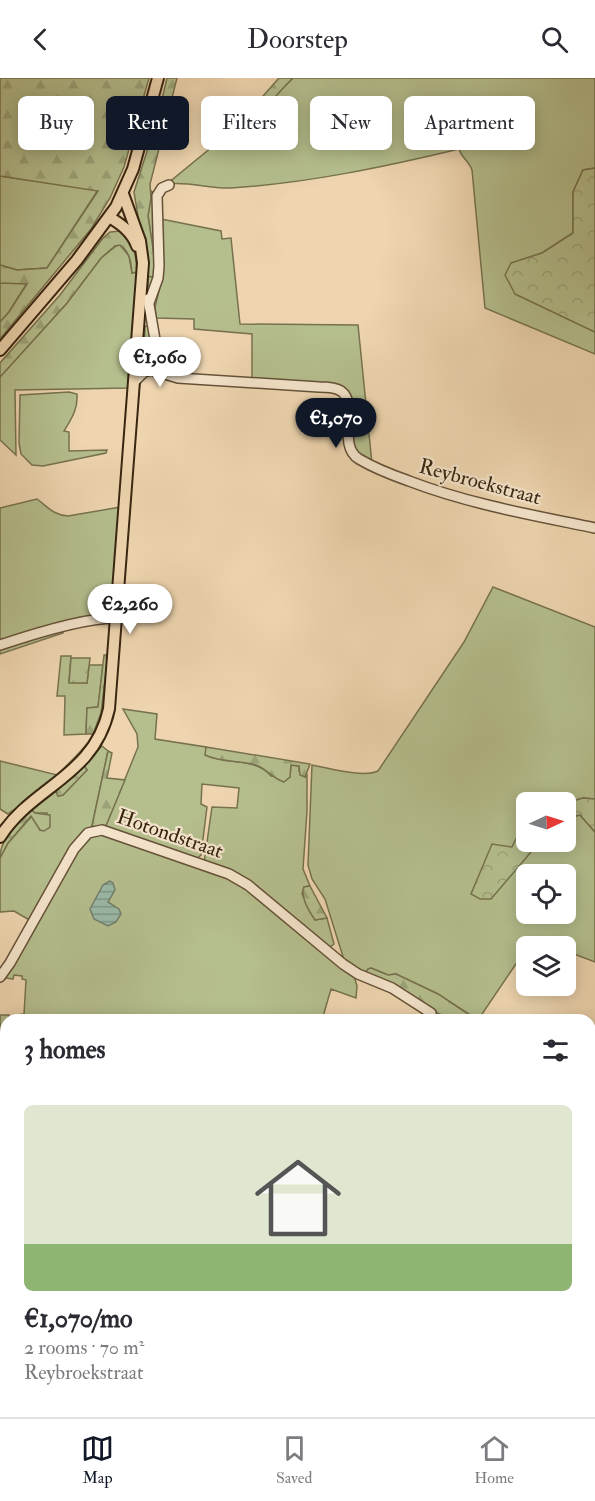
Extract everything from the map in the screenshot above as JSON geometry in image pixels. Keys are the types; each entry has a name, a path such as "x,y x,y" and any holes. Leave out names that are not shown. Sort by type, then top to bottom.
{"main road":[{"path":"0,350 98,234 123,194 133,169 158,78"},
{"path":"0,837 22,812 77,765 98,742 111,699 143,253 123,194"},
{"path":"109,217 119,223 135,241 142,275"}],"street":[{"path":"149,303 158,278 159,266 157,196 162,188 169,185"},
{"path":"135,381 144,372 150,370 157,351 142,275"},
{"name":"Reybroekstraat","path":"150,370 178,378 339,390 347,401 350,449 360,459 408,481 467,501 595,528"},
{"path":"0,645 57,628 117,618"},
{"name":"Hotondstraat","path":"0,977 74,849 88,833 102,830 229,874 248,885 343,964 358,974 392,988 431,1013"}],"green space":[{"path":"0,78 149,78 144,96 106,96 106,150 129,150 124,167 110,198 91,229 0,339 0,322 27,284 0,283 0,265 17,270 47,268 98,191 0,176"},
{"path":"167,78 177,78 172,96 163,96"},
{"path":"279,78 293,78 276,96 263,96"},
{"path":"293,78 595,78 595,168 583,170 573,192 573,233 542,253 511,263 515,294 595,332 595,354 485,308 472,170 459,150 535,150 535,96 404,96 404,150 455,150 374,168 260,186 231,188 167,184 208,150 298,150 298,96 276,96"},
{"path":"147,150 159,150 150,184 151,198 148,216 157,274 152,277 148,276 134,192"},
{"path":"595,168 595,332 515,294 505,275 511,263 542,253 573,233 573,192 583,170"},
{"path":"0,176 98,190 47,268 17,270 0,265"},
{"path":"151,191 155,193 157,273 148,216"},
{"path":"161,219 221,231 222,239 231,238 240,324 358,325 372,464 353,450 347,394 252,381 252,334 194,329 194,319 156,318 155,307 162,279"},
{"path":"121,231 134,249 137,272 132,273 126,251 120,245 115,246 101,258 67,303 0,377 0,363 60,295 103,238 110,232"},
{"path":"120,245 129,256 132,273 137,272 130,388 15,390 16,455 0,440 0,377 67,303 101,258"},
{"path":"157,274 151,292 148,287 148,276 152,277"},
{"path":"0,283 27,283 0,322"},
{"path":"145,326 152,327 155,351 149,367 143,370"},
{"path":"69,392 77,394 77,404 64,431 69,432 69,451 107,450 106,453 43,466 32,465 21,454 19,443 20,395"},
{"path":"37,499 54,512 68,516 121,507 113,614 0,644 0,508"},
{"path":"493,587 595,627 595,799 576,800 576,792 516,792 516,839 512,847 471,894 528,852 576,852 576,816 580,815 595,832 595,962 576,955 576,936 516,936 516,964 482,1014 469,1014 438,994 396,974 388,975 371,968 365,973 345,963 325,899 312,879 308,865 312,765 355,773 378,771 464,642"},
{"path":"63,630 63,633 0,654 0,649"},
{"path":"104,655 108,655 101,713 93,734 86,734 87,708 98,707"},
{"path":"108,655 105,706 99,724 94,732 103,705"},
{"path":"61,656 71,656 69,682 87,683 89,665 103,665 98,707 87,708 86,734 64,735 65,696 57,696"},
{"path":"71,658 90,658 87,683 69,683"},
{"path":"123,709 157,714 155,739 206,747 206,755 257,766 271,776 290,777 291,765 299,766 299,771 305,777 307,775 303,869 310,886 304,887 302,894 315,920 327,918 334,944 327,949 267,899 204,863 212,807 237,808 239,788 202,784 201,804 207,807 201,855 195,860 105,828 138,747 137,734"},
{"path":"93,734 79,755 53,781 8,814 0,809 0,761 57,775 82,750"},
{"path":"102,746 108,751 92,826 78,839 31,921 14,911 0,912 0,858 8,843 32,816 40,830 47,813 35,813 32,810 56,791 58,796 63,795 87,770 84,766"},
{"path":"206,747 310,764 305,777 300,775 299,766 291,765 290,777 284,782 256,765 205,755"},
{"path":"108,751 112,753 107,778 125,780 105,828 92,826"},
{"path":"84,766 87,770 63,795 58,796 56,791"},
{"path":"595,799 595,832 580,815 576,816 576,800"},
{"path":"32,810 35,813 50,815 50,827 44,831 40,830 31,816 8,843 0,858 6,837"},
{"path":"98,833 216,872 241,885 354,976 357,986 356,998 331,989 324,1014 24,1014 26,980 22,979 22,976 14,975 13,979 4,978 82,842"},
{"path":"516,839 516,852 531,852 521,864 516,864 516,870 491,899 480,899 471,894 492,844 512,847"},
{"path":"310,886 327,918 315,920 308,908 303,891 304,887"},
{"path":"371,968 388,975 396,974 438,994 468,1014 440,1014 431,1011 365,973"}],"shaded area":[{"path":"110,881 115,890 108,902 119,909 121,914 116,922 108,926 94,919 90,909 103,885"}]}
